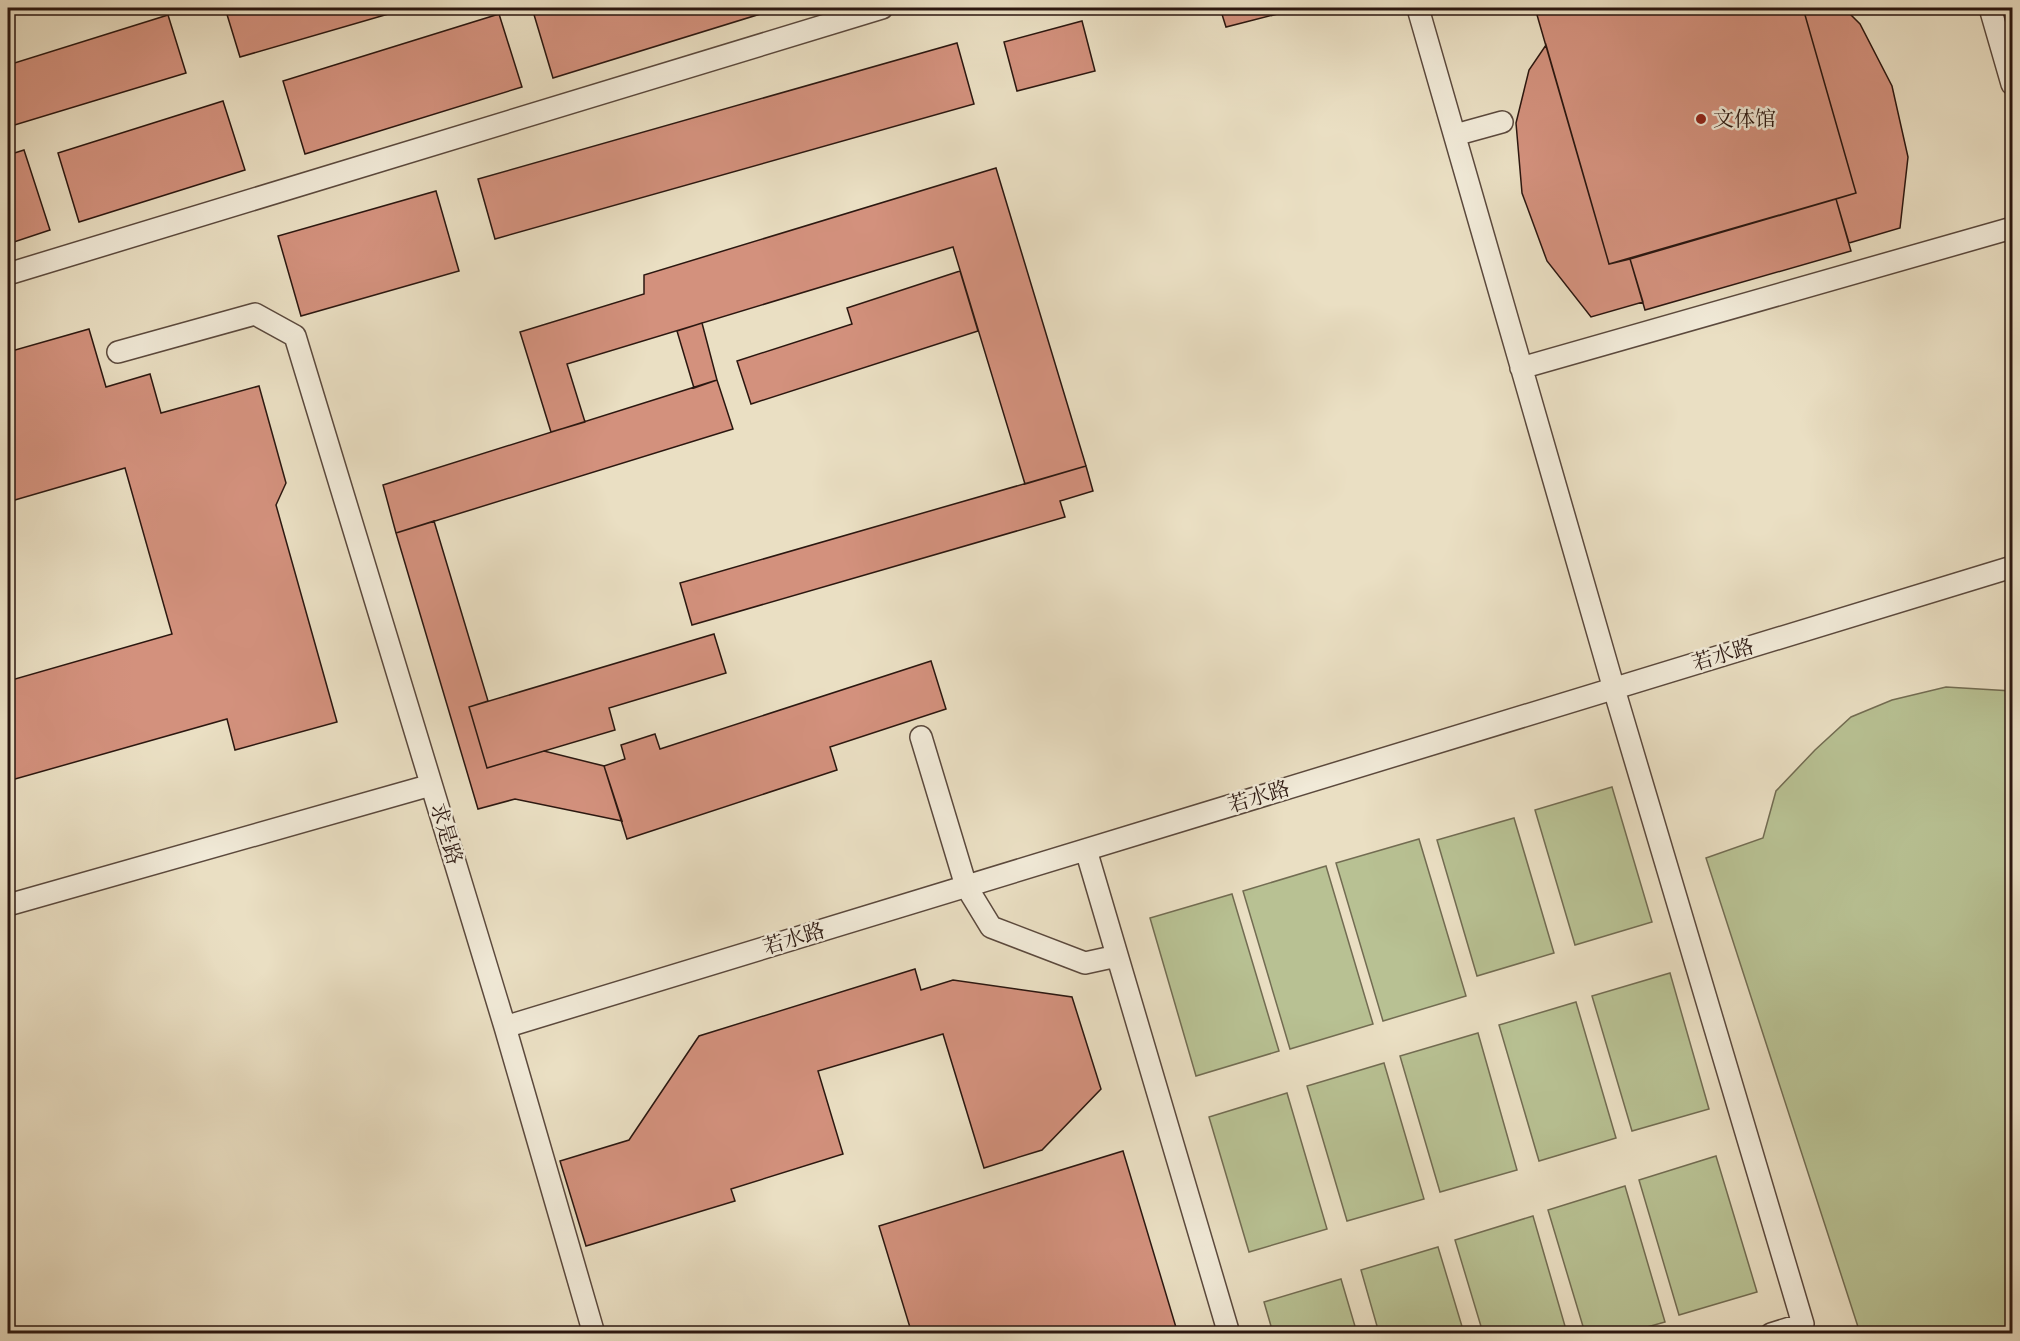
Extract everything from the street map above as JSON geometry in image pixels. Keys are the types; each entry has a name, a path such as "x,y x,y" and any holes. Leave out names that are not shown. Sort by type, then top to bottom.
{"lane":[{"path":"8,274 882,8"},
{"path":"1990,8 2013,84"},
{"path":"1419,12 1614,689 1803,1324 1771,1334"},
{"path":"1455,135 1502,122"},
{"path":"1521,368 2013,228"},
{"name":"求是路","path":"118,352 255,314 295,336 505,1027 594,1334"},
{"name":"若水路","path":"505,1027 2013,567"},
{"path":"921,737 966,886 991,927 1085,963 1117,956"},
{"path":"8,905 431,785"},
{"path":"1086,850 1229,1334"}],"green space":[{"path":"1946,687 2012,691 2012,1333 1860,1333 1706,858 1763,838 1776,791 1851,717 1892,700"},
{"path":"1612,787 1652,922 1575,945 1535,810"},
{"path":"1514,818 1554,953 1477,976 1437,840"},
{"path":"1419,839 1466,996 1383,1021 1336,863"},
{"path":"1326,866 1373,1024 1290,1049 1243,891"},
{"path":"1232,894 1279,1051 1196,1076 1150,918"},
{"path":"1670,973 1709,1109 1632,1131 1592,996"},
{"path":"1576,1002 1616,1138 1539,1161 1499,1025"},
{"path":"1478,1033 1517,1170 1440,1192 1400,1056"},
{"path":"1384,1063 1424,1199 1347,1221 1307,1086"},
{"path":"1287,1093 1327,1229 1249,1252 1209,1117"},
{"path":"1716,1156 1757,1292 1679,1315 1639,1180"},
{"path":"1625,1186 1665,1322 1626,1333 1585,1333 1548,1210"},
{"path":"1533,1216 1567,1333 1483,1333 1455,1240"},
{"path":"1438,1247 1464,1333 1379,1333 1361,1270"},
{"path":"1341,1279 1357,1333 1273,1333 1264,1302"}],"building":[{"path":"225,8 409,8 240,57"},
{"path":"532,8 769,8 770,11 553,78"},
{"path":"1220,8 1301,8 1226,27"},
{"name":"文体馆","path":"1535,8 1803,8 1856,193 1609,264"},
{"path":"1803,8 1844,8 1860,24 1892,86 1908,157 1900,228 1849,243 1836,199 1856,193"},
{"path":"499,14 522,87 305,154 283,81"},
{"path":"168,15 186,73 8,127 8,65"},
{"path":"1082,21 1095,71 1017,91 1004,42"},
{"path":"957,43 974,104 495,239 478,179"},
{"path":"1546,45 1609,264 1630,259 1643,302 1591,317 1547,261 1522,193 1516,123 1529,70"},
{"path":"223,101 245,170 79,222 58,153"},
{"path":"24,150 50,230 8,244 8,155"},
{"path":"996,168 1086,466 1025,484 953,247 567,364 585,422 551,432 520,332 644,294 644,275"},
{"path":"436,191 459,271 301,316 278,236"},
{"path":"1836,199 1851,251 1645,310 1630,259"},
{"path":"960,271 978,331 751,404 737,361 852,324 847,308"},
{"path":"702,323 717,380 694,388 677,331"},
{"path":"89,329 106,387 150,374 161,413 259,386 286,483 276,505 337,722 235,750 227,719 8,781 8,681 172,634 125,468 8,502 8,352"},
{"path":"717,380 733,429 396,533 383,485"},
{"path":"1086,466 1093,491 1060,501 1065,517 692,625 680,583"},
{"path":"434,521 488,701 469,707 487,768 544,751 604,766 622,821 515,799 478,809 396,533"},
{"path":"714,634 726,673 609,708 615,730 487,768 469,707"},
{"path":"931,661 946,709 830,747 837,770 627,839 604,766 625,759 621,745 655,734 660,749"},
{"path":"915,969 921,990 953,980 1072,997 1101,1089 1042,1150 984,1168 943,1034 818,1071 843,1154 731,1189 735,1201 586,1246 560,1161 629,1140 699,1036"},
{"path":"1123,1151 1178,1334 912,1334 879,1226"}],"place":[{"name":"文体馆","path":"1701,119"}]}
